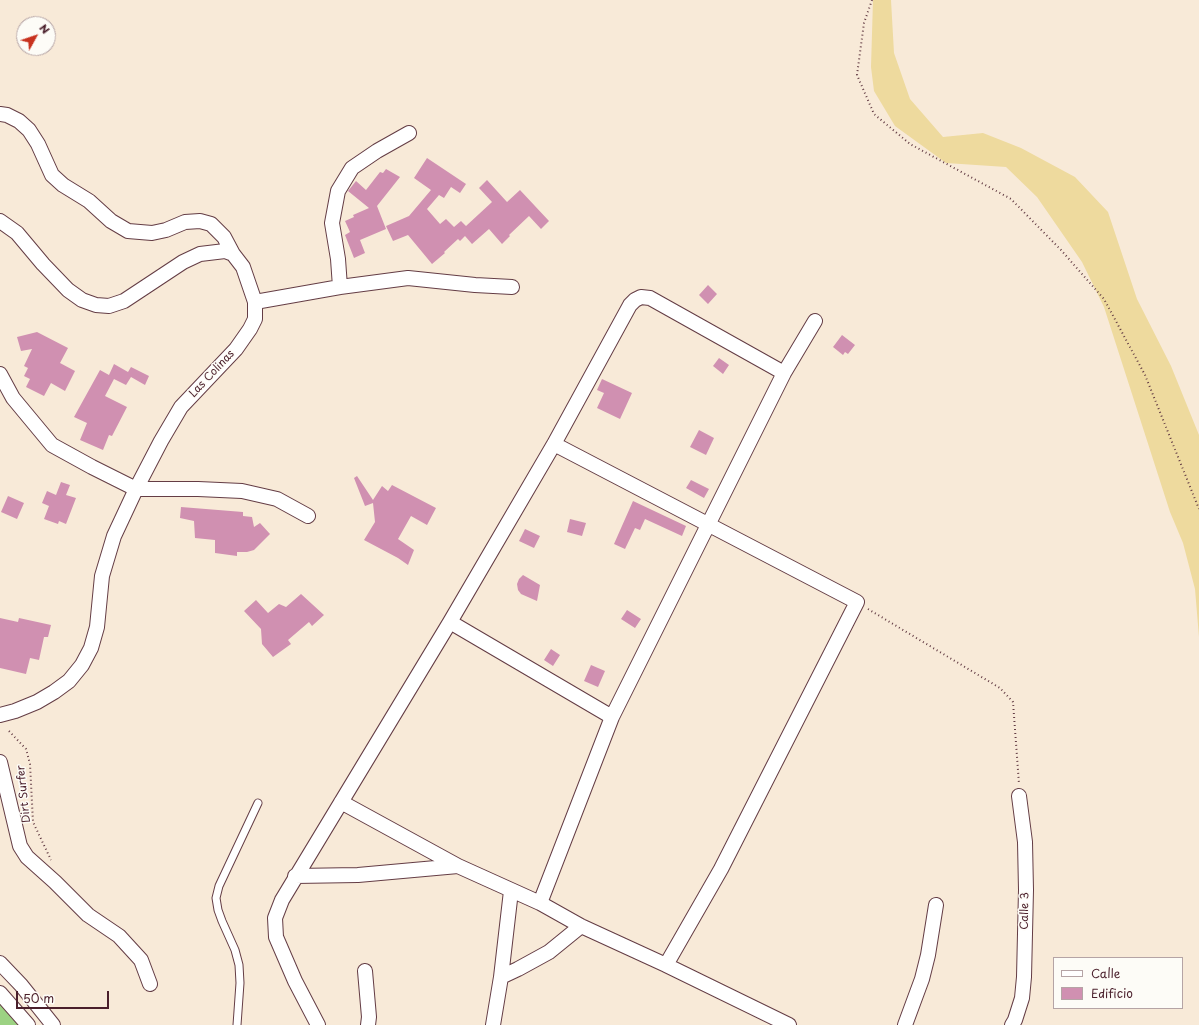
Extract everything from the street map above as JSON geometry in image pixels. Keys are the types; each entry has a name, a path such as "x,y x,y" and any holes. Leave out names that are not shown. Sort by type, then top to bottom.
{"street":[{"name":"Las Colinas","path":"0,114 7,115 19,121 29,130 38,144 52,175 63,185 89,201 111,221 128,231 152,233 166,230 185,222 200,220 211,224 224,237 243,267 255,302 255,318 250,329 236,349 181,407 136,489 114,536 102,576 97,627 91,648 82,665 69,681 54,692 32,704 0,715"},
{"path":"340,287 338,259 332,223 338,192 352,168 377,151 409,134"},
{"path":"0,221 17,233 43,264 68,290 82,300 96,305 109,306 124,302 183,262 200,254 225,251 234,254"},
{"path":"255,302 340,287 408,278 512,287"},
{"path":"318,1025 292,975 276,937 275,918 282,900 295,876 450,622 554,444 624,314 635,300 642,297 650,298 784,374"},
{"path":"540,903 612,717 784,374 815,321"},
{"path":"0,374 13,398 52,445 92,468 136,489 242,491 277,499 308,516"},
{"path":"554,444 857,602 722,869 666,965"},
{"path":"450,622 612,717"},
{"path":"0,762 20,846 26,857 55,882 88,915 119,936 141,960 150,984"},
{"name":"Calle 3","path":"1012,1025 1022,998 1024,977 1025,842 1019,796"},
{"path":"341,802 458,866 540,903 581,926 666,965 789,1025"},
{"path":"295,876 358,875 458,866"},
{"path":"493,1025 501,977 511,891"},
{"path":"905,1025 922,979 928,955 936,905"},
{"path":"501,977 549,952 581,926"},
{"path":"0,963 21,985 53,1025"},
{"path":"365,971 369,1017 368,1025"},
{"path":"0,993 28,1025"}],"lane":[{"path":"237,1025 240,983 239,965 236,950 222,921 216,898 219,886 258,803"}],"path":[{"path":"872,0 864,23 857,75 874,114 910,144 1011,199 1061,250 1104,300 1145,375 1199,509"},
{"path":"857,602 1000,688 1013,702 1019,796"},
{"name":"Dirt Surfer","path":"9,730 26,750 30,764 33,822 56,872 55,882"}],"green space":[{"path":"0,1004 13,1018 18,1025 0,1025"}],"sand":[{"path":"873,0 891,0 894,53 910,99 943,137 983,133 1021,148 1075,177 1108,212 1137,299 1171,366 1199,435 1199,637 1195,589 1183,543 1170,512 1104,307 1082,262 1037,197 1006,167 946,163 895,126 874,91 871,67"}],"building":[{"path":"427,158 466,184 460,193 451,187 444,198 439,195 427,209 440,224 446,219 454,227 461,221 466,226 492,202 479,188 487,180 507,202 520,190 549,221 541,229 529,216 509,235 510,236 502,244 489,229 472,244 465,236 460,241 458,239 432,264 408,235 393,241 386,226 409,216 431,190 414,178"},
{"path":"386,169 400,177 377,206 386,229 360,240 365,253 354,258 345,235 350,232 345,221 354,217 353,215 369,208 348,191 356,181 366,190 380,172 383,173"},
{"path":"708,285 717,294 708,304 699,295"},
{"path":"37,332 68,348 60,363 75,371 65,391 51,383 44,396 26,387 30,379 24,376 28,368 24,366 32,349 21,351 17,337"},
{"path":"842,335 855,345 848,354 845,352 843,355 833,347"},
{"path":"719,358 729,365 723,374 713,366"},
{"path":"114,364 128,372 131,367 149,376 145,385 131,377 126,385 114,379 105,396 127,407 112,436 109,435 103,450 80,440 87,423 74,417 100,370 109,375"},
{"path":"602,379 632,393 620,419 597,408 604,393 597,390"},
{"path":"699,430 714,438 706,455 690,447"},
{"path":"357,476 373,500 382,486 388,491 392,485 436,508 427,525 411,516 398,539 414,550 408,565 364,540 375,522 373,503 365,506 354,478"},
{"path":"691,480 709,489 704,498 686,488"},
{"path":"61,482 70,485 66,495 76,498 66,524 59,521 58,524 44,519 49,506 42,503 47,491 56,495"},
{"path":"8,496 24,503 17,519 1,512"},
{"path":"633,501 686,526 682,536 645,519 640,530 635,528 625,549 614,544"},
{"path":"181,507 243,512 243,516 252,517 254,527 260,523 270,534 254,550 237,552 237,556 215,553 215,540 195,538 194,521 180,518"},
{"path":"570,519 586,523 582,536 567,532"},
{"path":"525,529 540,536 534,548 519,541"},
{"path":"523,575 540,585 537,601 521,594 518,590 517,584"},
{"path":"301,594 324,615 312,626 309,622 288,640 291,644 273,657 262,644 261,629 244,611 256,600 268,613 279,604 286,607"},
{"path":"627,610 641,619 635,628 621,619"},
{"path":"0,618 18,622 19,618 51,625 48,637 44,637 39,660 30,658 26,674 0,668"},
{"path":"551,649 560,655 553,666 544,660"},
{"path":"591,665 605,671 598,687 584,681"}]}
